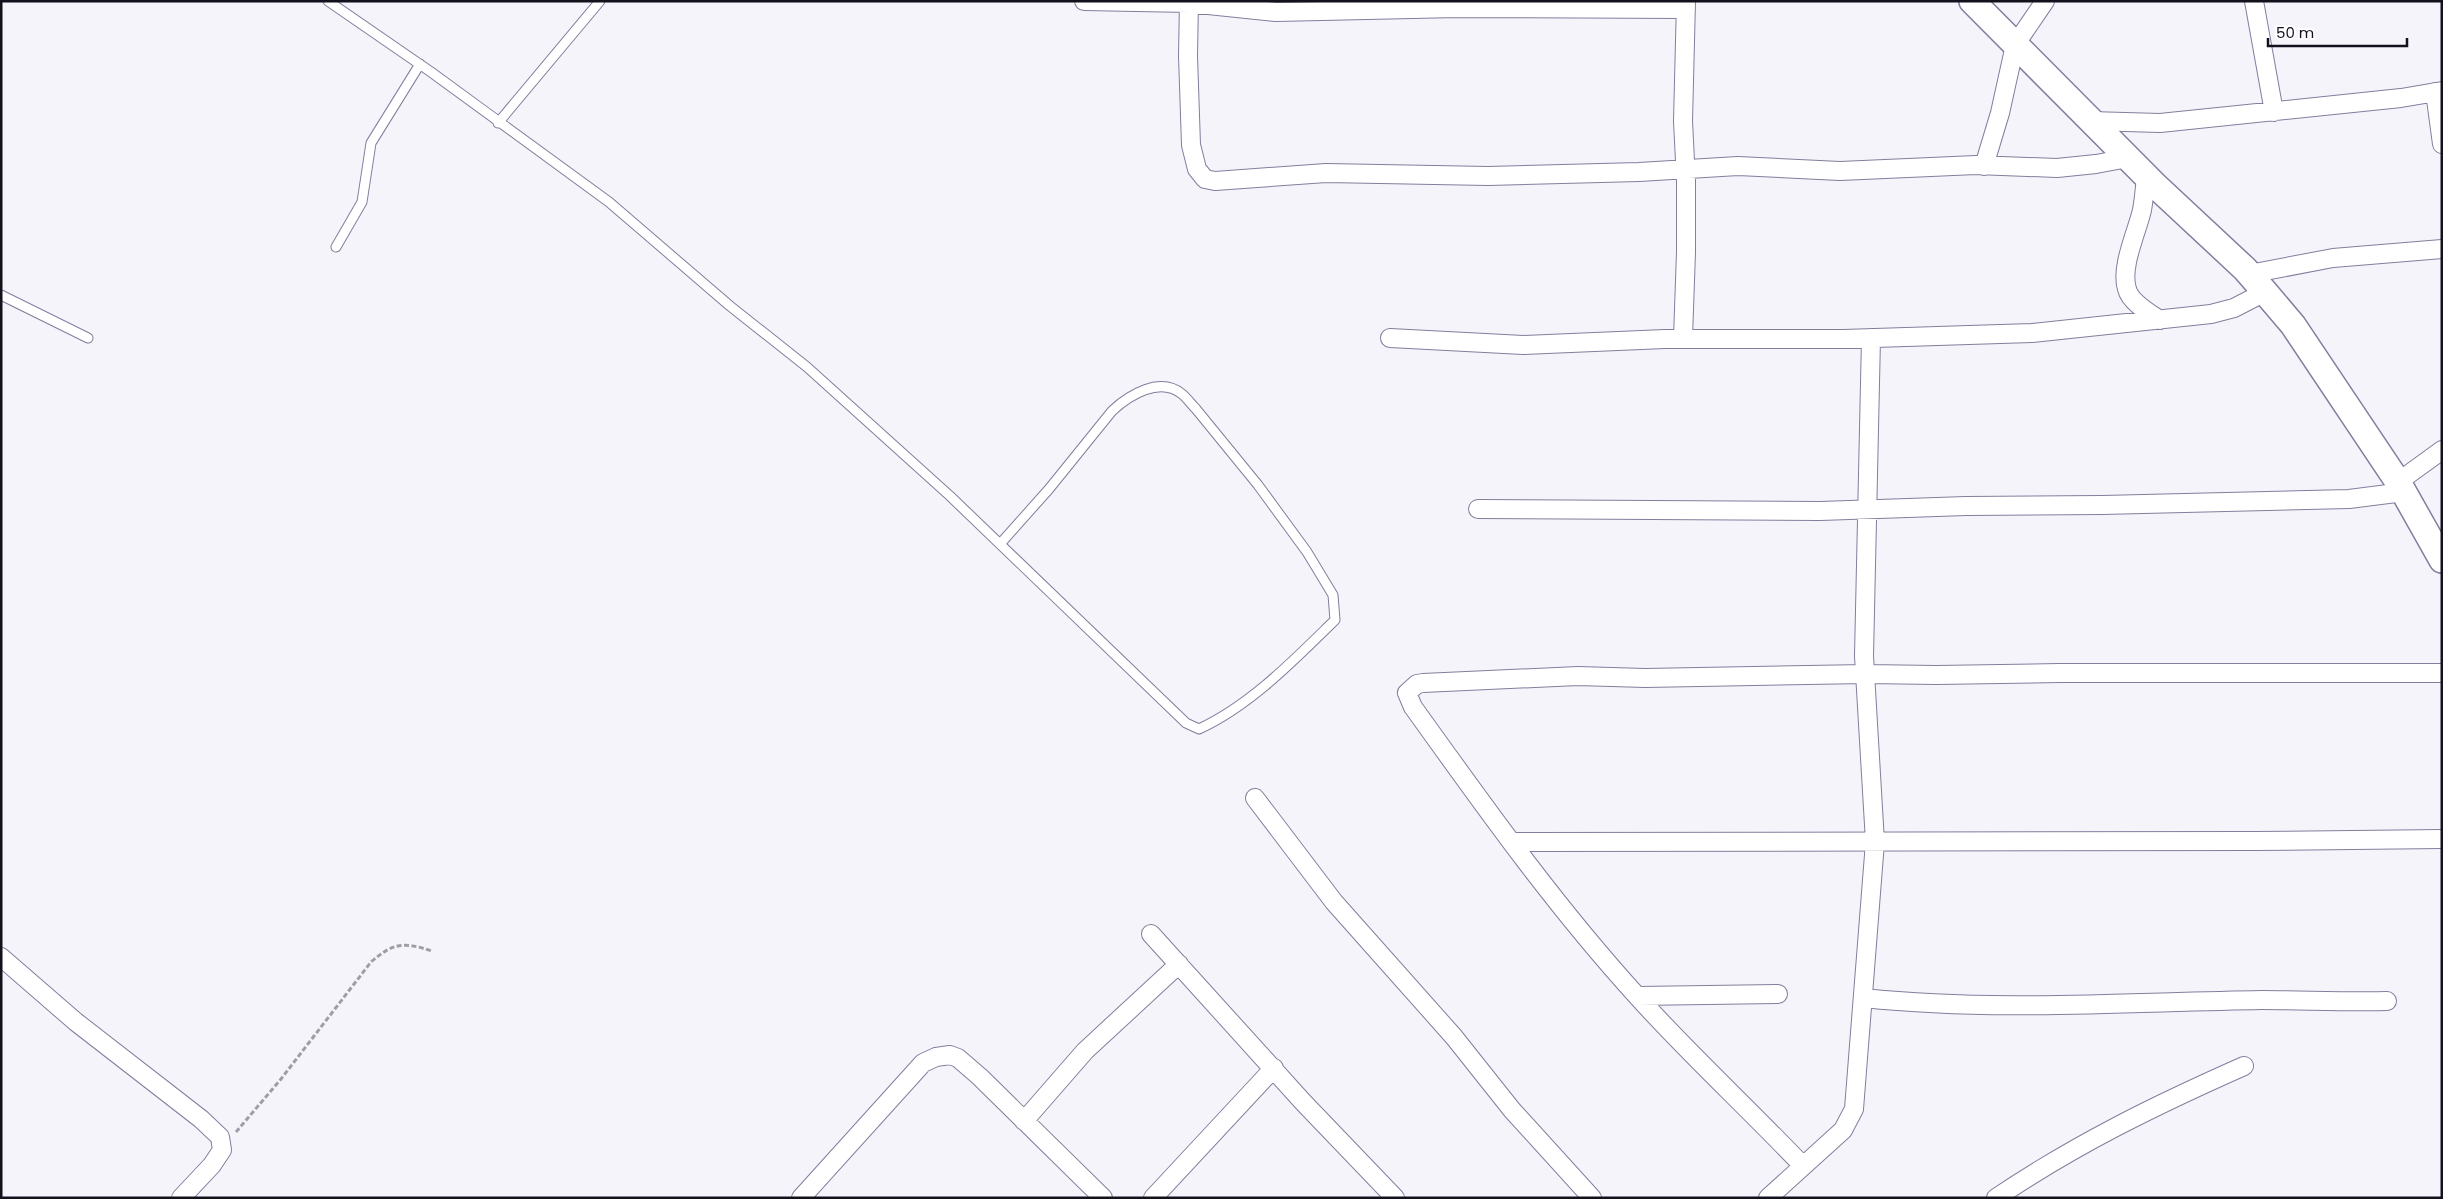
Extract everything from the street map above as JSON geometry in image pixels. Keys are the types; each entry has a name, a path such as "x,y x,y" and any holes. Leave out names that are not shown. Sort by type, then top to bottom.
{"street":[{"path":"1084,1 1189,2 1276,12 1350,6 1686,5 1683,121 1686,168 1686,252 1683,338"},
{"path":"1972,1 2146,176 2249,274 2293,325 2401,487 2442,560"},
{"path":"1984,166 2000,113 2015,45 2045,1"},
{"path":"2254,1 2274,112"},
{"path":"1189,2 1188,56 1191,145 1197,169 1205,179 1215,181 1326,174 1488,176 1639,172 1738,166 1840,171 1984,166 2057,168 2128,158"},
{"path":"2090,120 2160,123 2274,112 2439,91 2442,144"},
{"path":"2146,176 2142,207 2128,260 2126,282 2127,291 2136,302 2160,320"},
{"path":"2249,274 2333,258 2442,249"},
{"path":"1390,338 1523,345 1683,338 1871,338 2032,333 2211,314 2234,308 2265,292"},
{"path":"1768,1198 1844,1130 1854,1110 1875,842 1868,752 1864,656 1871,338"},
{"path":"1478,508 1710,512 2349,499 2401,487 2442,450"},
{"path":"1804,1166 1637,996 1579,929 1512,842 1413,707 1407,694 1417,684 1578,676 1645,678 1866,674 2329,671 2442,673"},
{"path":"1255,798 1334,902 1454,1037 1512,1110 1592,1198"},
{"path":"1512,842 2442,839"},
{"path":"1152,934 1395,1198"},
{"path":"1,957 76,1022 202,1119 220,1137 222,1150 212,1165 181,1198"},
{"path":"1024,1121 1085,1051 1179,964"},
{"path":"1637,996 1778,994"},
{"path":"1864,998 1914,1003 2062,1007 2262,1000 2387,1001"},
{"path":"801,1198 923,1063 936,1057 950,1055 958,1058 980,1077 1103,1198"},
{"path":"1996,1198 2088,1140 2133,1116 2244,1066"},
{"path":"1153,1198 1274,1068"}],"lane":[{"path":"328,1 420,64 498,123 609,202 730,306 807,367 884,434 1186,723 1199,729 1216,721 1252,695 1294,660 1335,620 1333,594 1285,520 1196,409 1182,394 1169,388 1140,391 1124,400 1112,411 1049,489 1000,544"},
{"path":"498,123 559,47 600,1"},
{"path":"336,247 362,202 371,144 420,64"},
{"path":"1,295 88,338"}],"path":[{"path":"222,1150 281,1079 371,962 385,950 398,945 411,944 432,951"}]}
